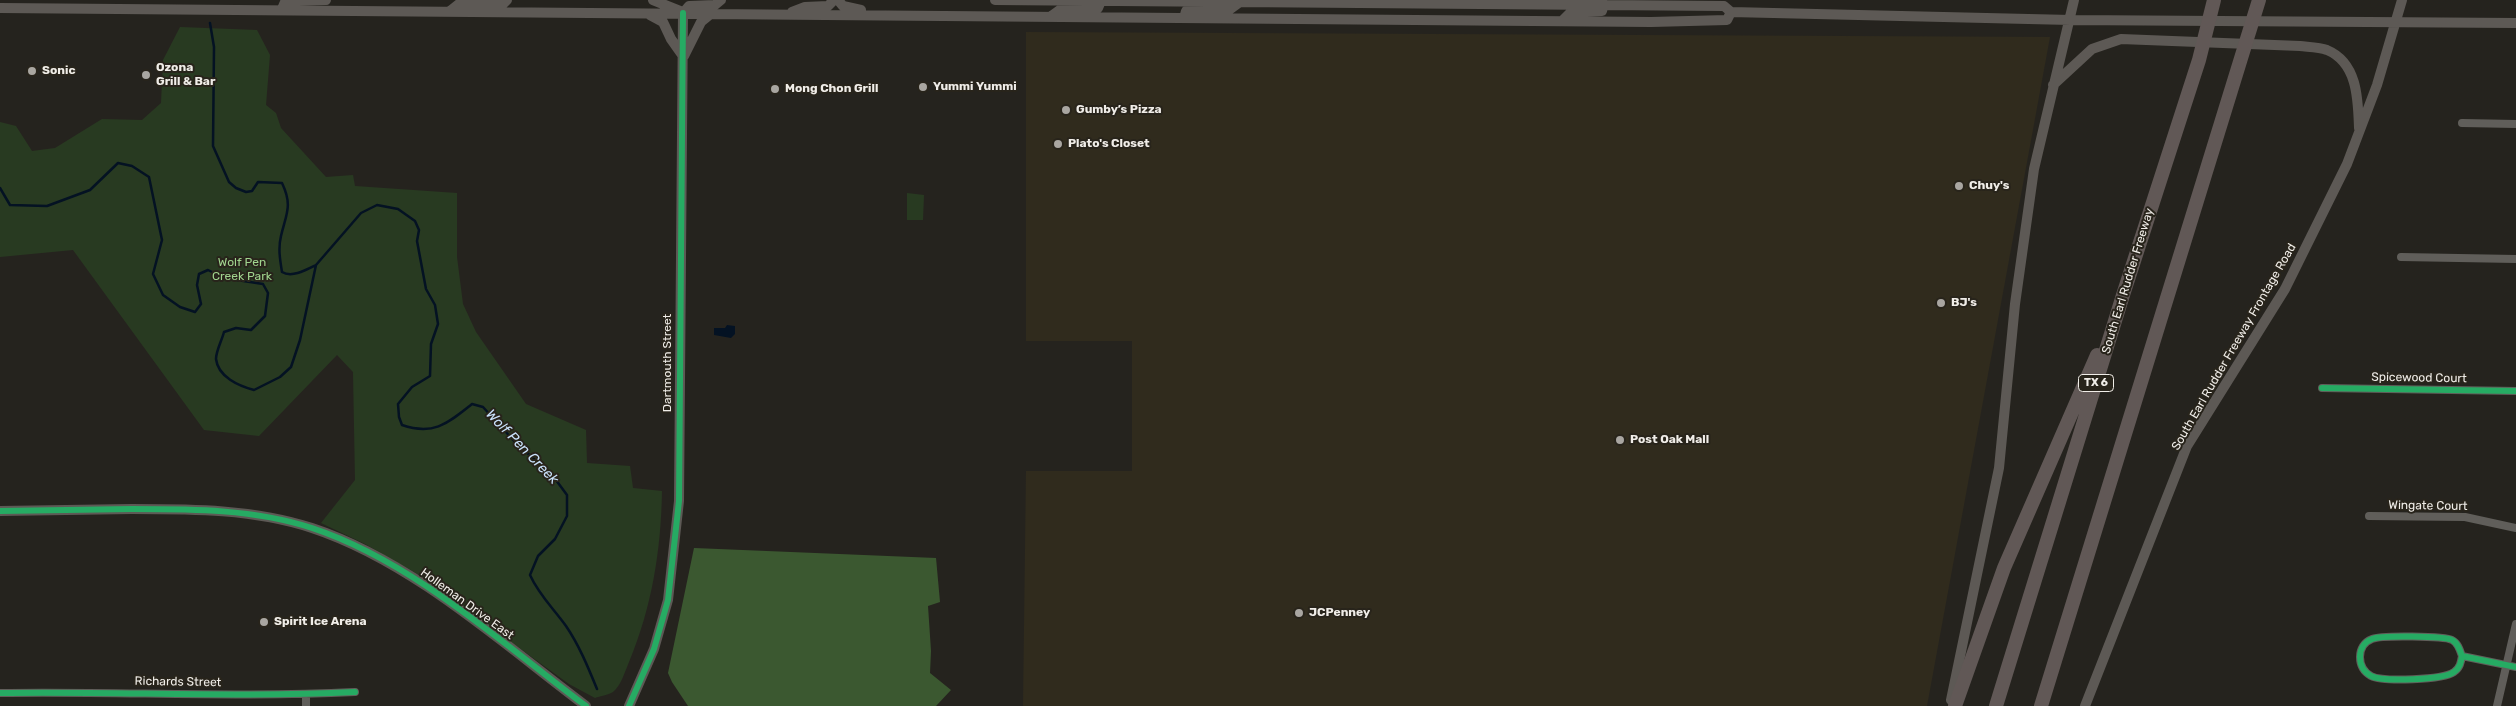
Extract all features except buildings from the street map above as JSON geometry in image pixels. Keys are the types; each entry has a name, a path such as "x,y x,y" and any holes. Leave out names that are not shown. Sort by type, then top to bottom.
{"highway":[{"name":"South Earl Rudder Freeway","path":"1996,706 2123,295 2199,60 2214,0"},
{"path":"2041,706 2259,0"},
{"path":"1955,706 2004,568 2123,295"},
{"path":"2050,706 2061,645"}],"main road":[{"path":"282,9 285,2 289,1 326,0"},
{"path":"449,12 459,4 503,4 507,0"},
{"path":"653,0 674,7 683,13"},
{"path":"683,13 689,6 715,5 721,0"},
{"path":"789,14 805,7 828,6 834,0"},
{"path":"838,0 843,6 872,15"},
{"path":"995,0 1604,2 1724,6 1731,12 2071,20 2516,23"},
{"path":"1050,17 1061,9 1098,8 1101,0"},
{"path":"1950,706 1999,468 2019,275 2034,168 2052,85 2071,20 2074,0"},
{"name":"South Earl Rudder Freeway Frontage Road","path":"2085,706 2188,446 2285,289 2348,164 2397,22 2402,0"},
{"path":"1184,18 1186,11 1229,10 1240,2"},
{"path":"1387,2 1390,19"},
{"path":"1564,20 1571,12 1602,12 1604,2"},
{"path":"5,5 449,12 1564,20 1727,20 1731,12"},
{"path":"643,13 657,17 663,22 671,39 684,57 701,22 712,13"},
{"name":"Dartmouth Street","path":"629,706 654,649 668,600 679,501 683,13"},
{"path":"2052,85 2092,49 2121,39 2300,46 2327,50 2347,66 2356,88 2360,132"},
{"name":"Holleman Drive East","path":"0,510 203,509 274,518 310,527 347,541 402,570 440,596 586,706"}],"street":[{"path":"2462,123 2516,124"},
{"path":"2401,257 2516,259"},
{"name":"Spicewood Court","path":"2322,388 2516,391"},
{"name":"Wingate Court","path":"2369,516 2465,517 2516,528"},
{"path":"2497,706 2516,624"},
{"path":"2385,636 2449,639 2460,648 2462,656 2461,664 2456,671 2445,677 2377,678 2365,671 2360,659 2361,650 2365,643 2385,636"},
{"path":"2462,656 2516,667"},
{"name":"Richards Street","path":"0,693 306,694 355,692"},
{"path":"306,694 306,706"}],"shaded area":[{"path":"1026,32 2050,37 1927,706 1023,706 1026,471 1132,471 1132,341 1026,341"}],"green space":[{"name":"Wolf Pen Creek Park","path":"180,27 257,30 270,55 266,105 276,113 281,128 326,177 353,175 355,186 457,193 457,257 463,304 476,332 526,404 586,430 587,463 630,466 633,488 662,491 657,557 644,620 621,682 613,692 595,698 569,684 414,572 365,544 321,523 355,480 353,372 337,355 259,436 204,430 73,250 0,257 0,122 16,126 32,151 55,148 102,119 142,120 161,103 163,60"},
{"path":"907,193 924,195 923,220 907,220"},
{"path":"694,548 936,558 940,602 928,606 931,651 930,673 951,690 936,706 688,706 668,673"}],"water":[{"path":"727,325 735,326 735,334 731,338 714,335 714,328 725,328"}],"waterway":[{"path":"210,23 214,47 213,146 229,182 236,188 246,192 252,191 258,182 282,183 288,204 280,245 282,272 295,274 316,265"},
{"name":"Wolf Pen Creek","path":"0,188 10,205 47,206 90,190 118,163 132,166 149,177 162,240 153,274 163,295 180,307 195,312 201,304 197,285 199,274 208,270 224,278 263,284 268,293 265,316 251,330 236,328 224,332 216,356 218,365 225,376 242,386 254,390 280,377 291,367 300,340 316,265 361,213 377,205 398,209 415,221 419,230 417,241 426,289 435,305 438,324 431,344 430,376 412,387 398,404 402,425 413,428 432,428 448,422 472,404 483,407 515,442 553,476 567,495 567,516 555,539 538,556 530,575 542,595 571,633 597,689"}],"cycle path":[{"path":"629,706 654,649 668,600 679,501 683,13"},
{"path":"2322,388 2516,391"},
{"path":"0,511 132,509 223,511 268,517 312,528 349,543 385,561 420,582 489,631 586,706"},
{"path":"2462,656 2458,669 2448,675 2400,679 2371,676 2363,668 2360,657 2363,646 2372,639 2426,637 2454,641 2462,656 2516,667"},
{"path":"0,693 311,694 355,692"}],"place":[{"name":"Sonic","path":"32,71"},
{"name":"Ozona Grill & Bar","path":"146,75"},
{"name":"Yummi Yummi","path":"923,87"},
{"name":"Mong Chon Grill","path":"775,89"},
{"name":"Gumby’s Pizza","path":"1066,110"},
{"name":"Plato's Closet","path":"1058,144"},
{"name":"Chuy's","path":"1959,186"},
{"name":"BJ's","path":"1941,303"},
{"name":"Post Oak Mall","path":"1620,440"},
{"name":"JCPenney","path":"1299,613"},
{"name":"Spirit Ice Arena","path":"264,622"}]}
